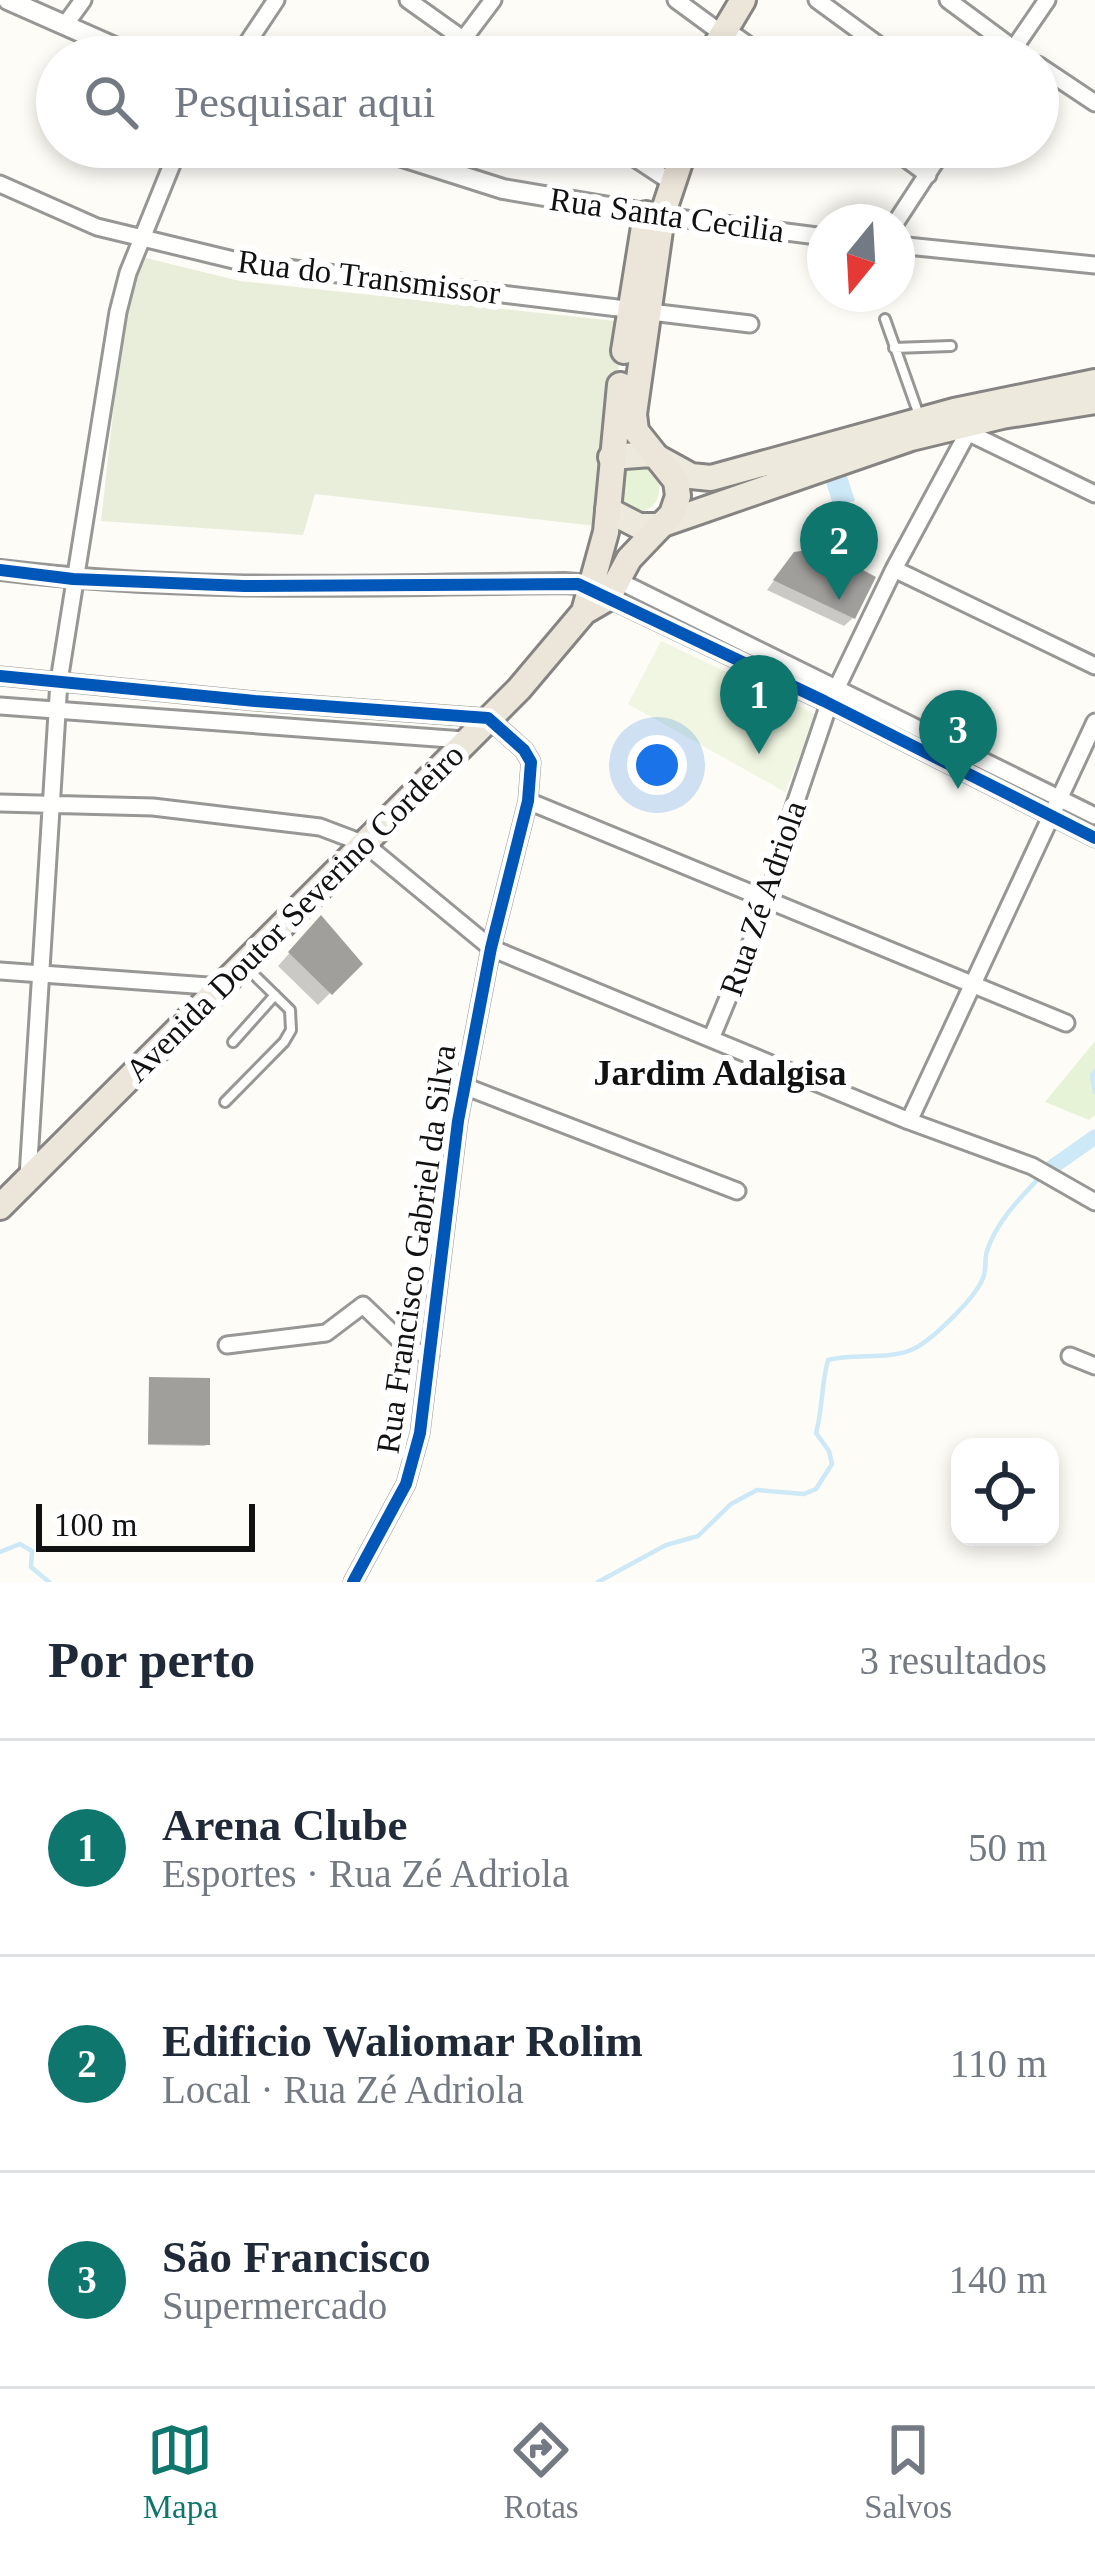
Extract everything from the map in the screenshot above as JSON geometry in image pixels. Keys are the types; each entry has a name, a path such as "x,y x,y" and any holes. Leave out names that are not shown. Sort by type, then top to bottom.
{"highway":[{"path":"731,36 743,0"},
{"path":"734,36 761,0"},
{"path":"608,510 611,458 665,168"},
{"path":"664,178 671,168"},
{"path":"637,310 636,431 676,481 678,496 667,522"},
{"name":"Avenida Doutor Severino Cordeiro","path":"600,595 598,568 608,510"},
{"name":"Avenida Doutor Severino Cordeiro","path":"0,1207 519,689 642,543 667,522"}],"main road":[{"path":"611,458 642,452 691,476 710,478 921,419 1095,382"},
{"path":"608,510 639,526 667,522 911,438 1095,401"}],"street":[{"path":"8,0 90,36"},
{"path":"65,25 83,0"},
{"path":"252,36 276,0"},
{"path":"408,0 459,36"},
{"path":"465,36 493,0"},
{"path":"676,0 721,36"},
{"path":"818,0 867,36"},
{"path":"948,0 993,36"},
{"path":"1026,36 1047,0"},
{"path":"1059,79 1095,103"},
{"path":"28,1177 58,681 118,312 171,168"},
{"name":"Rua Santa Cecilia","path":"440,168 503,189 654,215 807,234"},
{"path":"649,168 664,178"},
{"path":"918,168 928,175"},
{"path":"908,204 932,168"},
{"name":"Rua do Transmissor","path":"0,184 97,226 246,263 750,324"},
{"path":"915,247 1095,265"},
{"path":"963,430 1095,494"},
{"name":"Rua Zé Adriola","path":"711,1039 768,899 837,687 963,430"},
{"path":"894,569 1095,666"},
{"path":"0,570 73,579 244,586 564,583 837,687 1095,816"},
{"path":"600,595 1095,838"},
{"path":"0,676 488,718"},
{"path":"0,706 464,740"},
{"name":"Rua Francisco Gabriel da Silva","path":"353,1582 406,1484 420,1433 464,1086 491,948 528,801 531,762 488,718"},
{"path":"909,1121 1095,722"},
{"path":"528,801 1066,1023"},
{"path":"0,802 153,807 320,827 365,844 491,948 909,1121 1032,1166 1095,1202"},
{"path":"0,971 222,987"},
{"path":"464,1086 737,1191"},
{"path":"226,1345 326,1333 363,1305 410,1350 430,1355"},
{"path":"1070,1356 1095,1366"}],"lane":[{"path":"885,320 921,419"},
{"path":"894,348 951,346"},
{"path":"225,1102 291,1030 290,1010 244,965"},
{"path":"233,1042 275,995"}],"green space":[{"path":"138,256 240,281 625,322 596,526 315,494 303,535 101,521 128,279"},
{"path":"641,459 658,473 659,485 656,501 643,511 625,504 621,489 628,466"},
{"path":"661,641 817,715 785,792 628,704"},
{"path":"1095,1041 1095,1115 1089,1120 1045,1102"}],"water":[{"path":"846,473 855,501 834,507 825,480"}],"building":[{"path":"822,548 876,577 855,619 773,580 794,552"},
{"path":"321,915 363,964 332,995 288,952"},
{"path":"149,1377 210,1378 210,1445 148,1444"}],"waterway":[{"path":"1095,1071 1095,1092"},
{"path":"1051,1168 1095,1137"},
{"path":"598,1582 666,1545 698,1536 731,1504 757,1490 804,1494 816,1489 832,1464 816,1433 828,1360 902,1353 941,1329 979,1286 996,1230 1041,1176"},
{"path":"0,1552 20,1544 32,1551 31,1567 49,1582"}],"cycle path":[{"path":"0,570 73,579 244,586 578,584 1095,838"},
{"path":"0,676 488,718 531,762 528,801 491,948 458,1121 420,1433 406,1484 353,1582"}],"place":[{"name":"Edificio Waliomar Rolim","path":"839,600"},
{"name":"Arena Clube","path":"759,754"},
{"name":"São Francisco","path":"958,789"}],"district":[{"name":"Jardim Adalgisa","path":"720,1072"}]}
